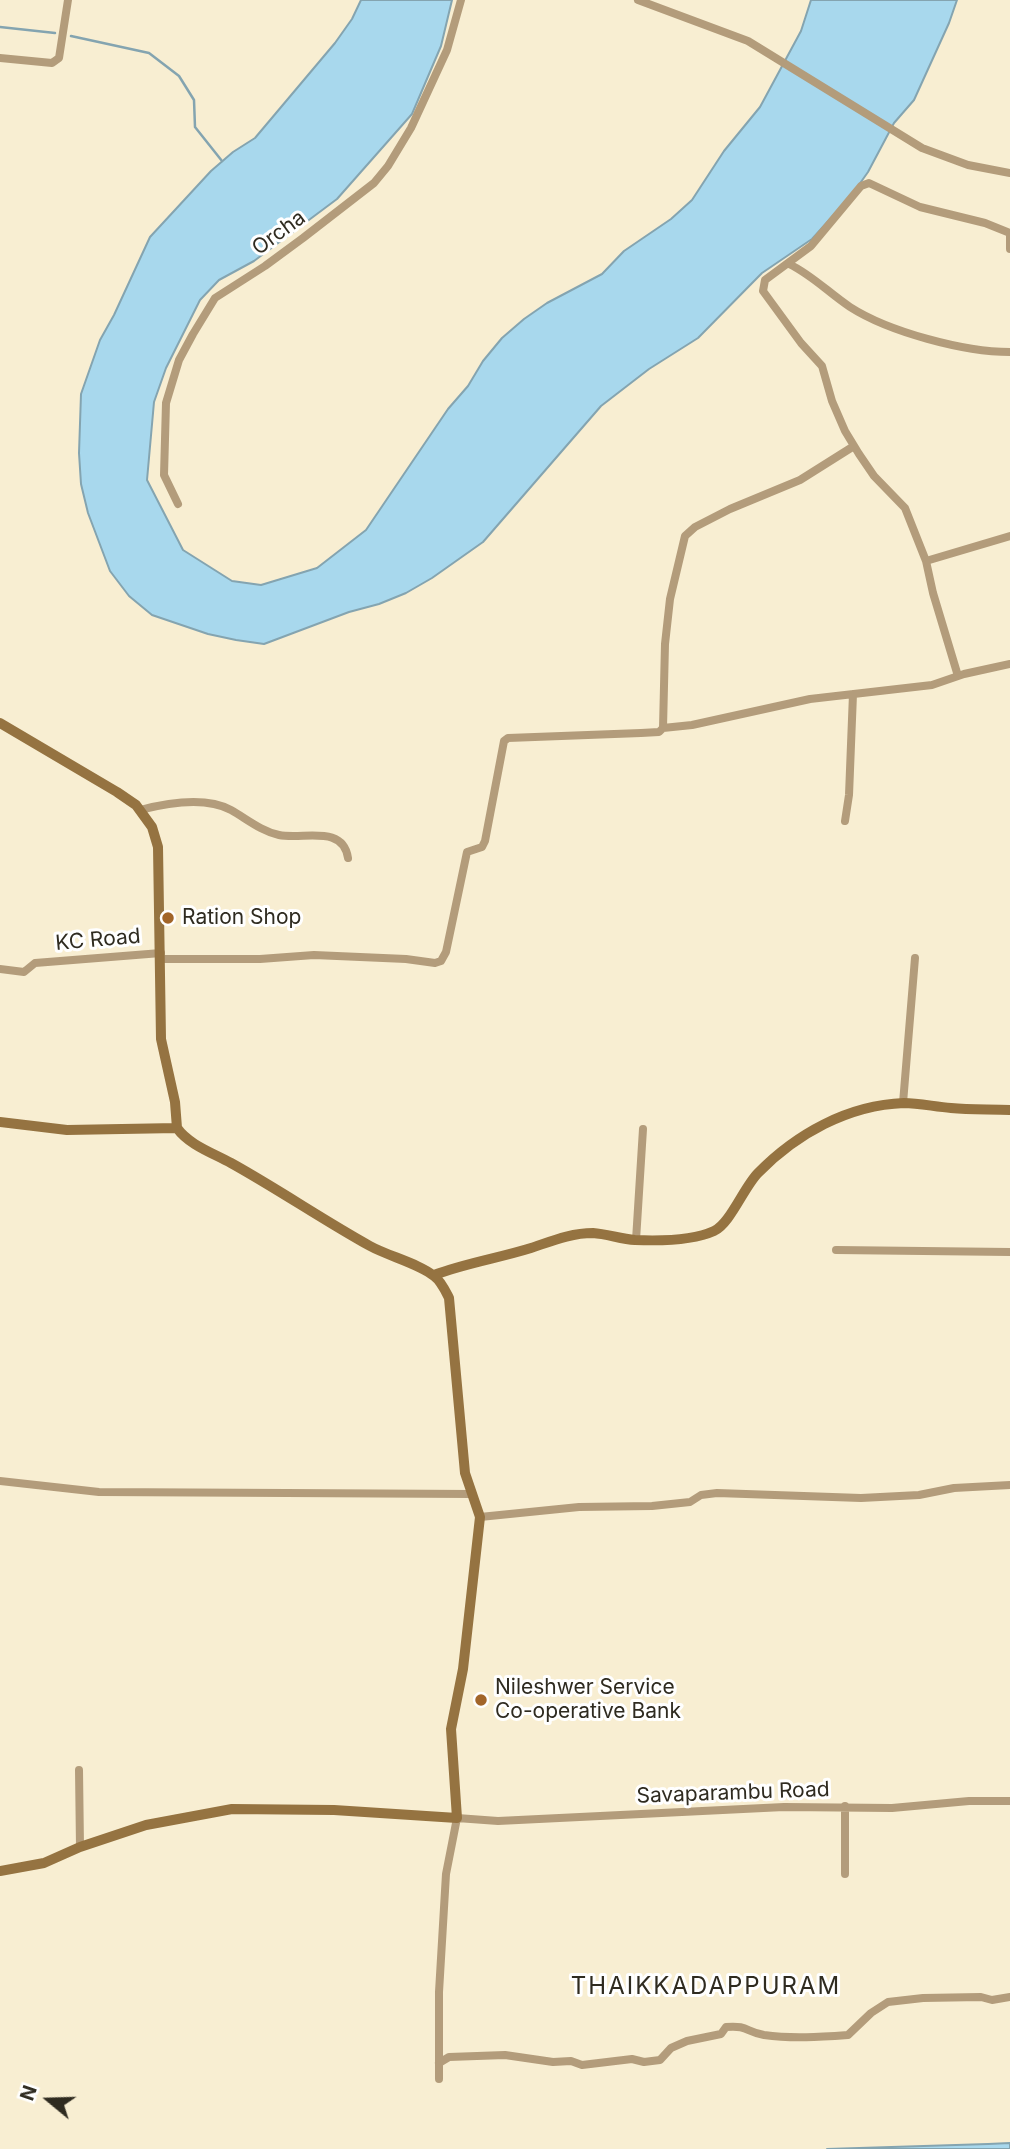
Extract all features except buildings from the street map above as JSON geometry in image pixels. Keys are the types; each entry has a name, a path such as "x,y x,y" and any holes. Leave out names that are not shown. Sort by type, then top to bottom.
{"main road":[{"path":"0,723 117,792 140,810 152,827 158,847 162,1039 175,1102 177,1128 183,1136 373,1248 434,1275 443,1286 449,1298 465,1473 480,1517 463,1669 452,1729 457,1818 334,1810 232,1809 146,1825 80,1847 44,1863 0,1871"},
{"path":"434,1275 459,1265 530,1248 563,1236 593,1233 636,1240 692,1237 715,1231 726,1223 751,1179 775,1155 801,1135 855,1111 903,1103 1010,1110"},
{"path":"0,1122 67,1130 177,1128"}],"street":[{"path":"0,58 52,64 59,58 68,0"},
{"name":"Orcha","path":"178,504 164,475 166,403 179,360 193,334 215,298 303,238 374,183 388,166 401,147 447,50 461,0"},
{"path":"638,0 748,41 934,154 968,165 1010,173"},
{"path":"958,676 926,561 905,508 874,476 854,446 832,401 822,366 801,343 763,291 765,280 772,272 789,264 811,246 861,186 869,183 920,207 985,223 1010,234 1010,249"},
{"path":"789,264 806,272 864,316 931,342 1010,352"},
{"path":"854,446 800,481 730,509 695,527 685,536 670,599 665,644 663,728 692,725 784,703 932,685 1010,664"},
{"path":"926,561 1010,536"},
{"path":"845,821 849,795 853,694"},
{"name":"KC Road","path":"0,969 24,972 35,963 131,954 260,959 314,955 435,963 441,961 453,925 467,852 482,847 485,841 504,741 508,738 659,732 663,728"},
{"path":"140,810 182,803 221,806 264,830 279,835 335,837 346,849 348,858"},
{"path":"903,1103 915,958"},
{"path":"636,1240 643,1129"},
{"path":"836,1250 1010,1252"},
{"path":"0,1482 99,1492 472,1494"},
{"path":"480,1517 579,1507 652,1506 690,1502 701,1496 717,1493 861,1498 1010,1485"},
{"path":"79,1770 80,1847"},
{"name":"Savaparambu Road","path":"457,1818 498,1821 784,1807 892,1808 968,1801 1010,1801"},
{"path":"845,1806 845,1874"},
{"path":"439,2079 439,1993 446,1874 457,1818"},
{"path":"439,2063 449,2056 505,2055 553,2062 571,2061 582,2065 632,2059 644,2062 660,2060 671,2048 687,2041 721,2034 726,2027 741,2025 760,2035 797,2038 848,2035 871,2012 888,2002 923,1998 981,1997 992,2000 1010,1997"}],"water":[{"path":"361,0 452,0 441,46 412,114 337,199 254,261 219,280 200,300 166,368 154,402 147,480 183,550 232,581 261,585 317,568 366,530 448,409 502,338 547,303 602,274 624,251 671,219 692,200 724,151 760,107 801,31 811,0 957,0 914,100 894,123 868,172 851,196 812,239 762,273 698,338 649,369 601,406 483,542 406,593 264,644 208,634 152,615 129,596 110,571 88,513 81,484 81,394 100,340 150,237 211,171 255,138 335,43 352,19"},
{"path":"1010,2143 1010,2149 827,2149 988,2144"}],"waterway":[{"path":"0,27 55,33"},
{"path":"71,36 149,53 179,76 194,100 195,127 222,161"}],"place":[{"name":"Ration Shop","path":"168,918"},
{"name":"Nileshwer Service Co-operative Bank","path":"481,1700"}],"district":[{"name":"THAIKKADAPPURAM","path":"706,1987"}]}
